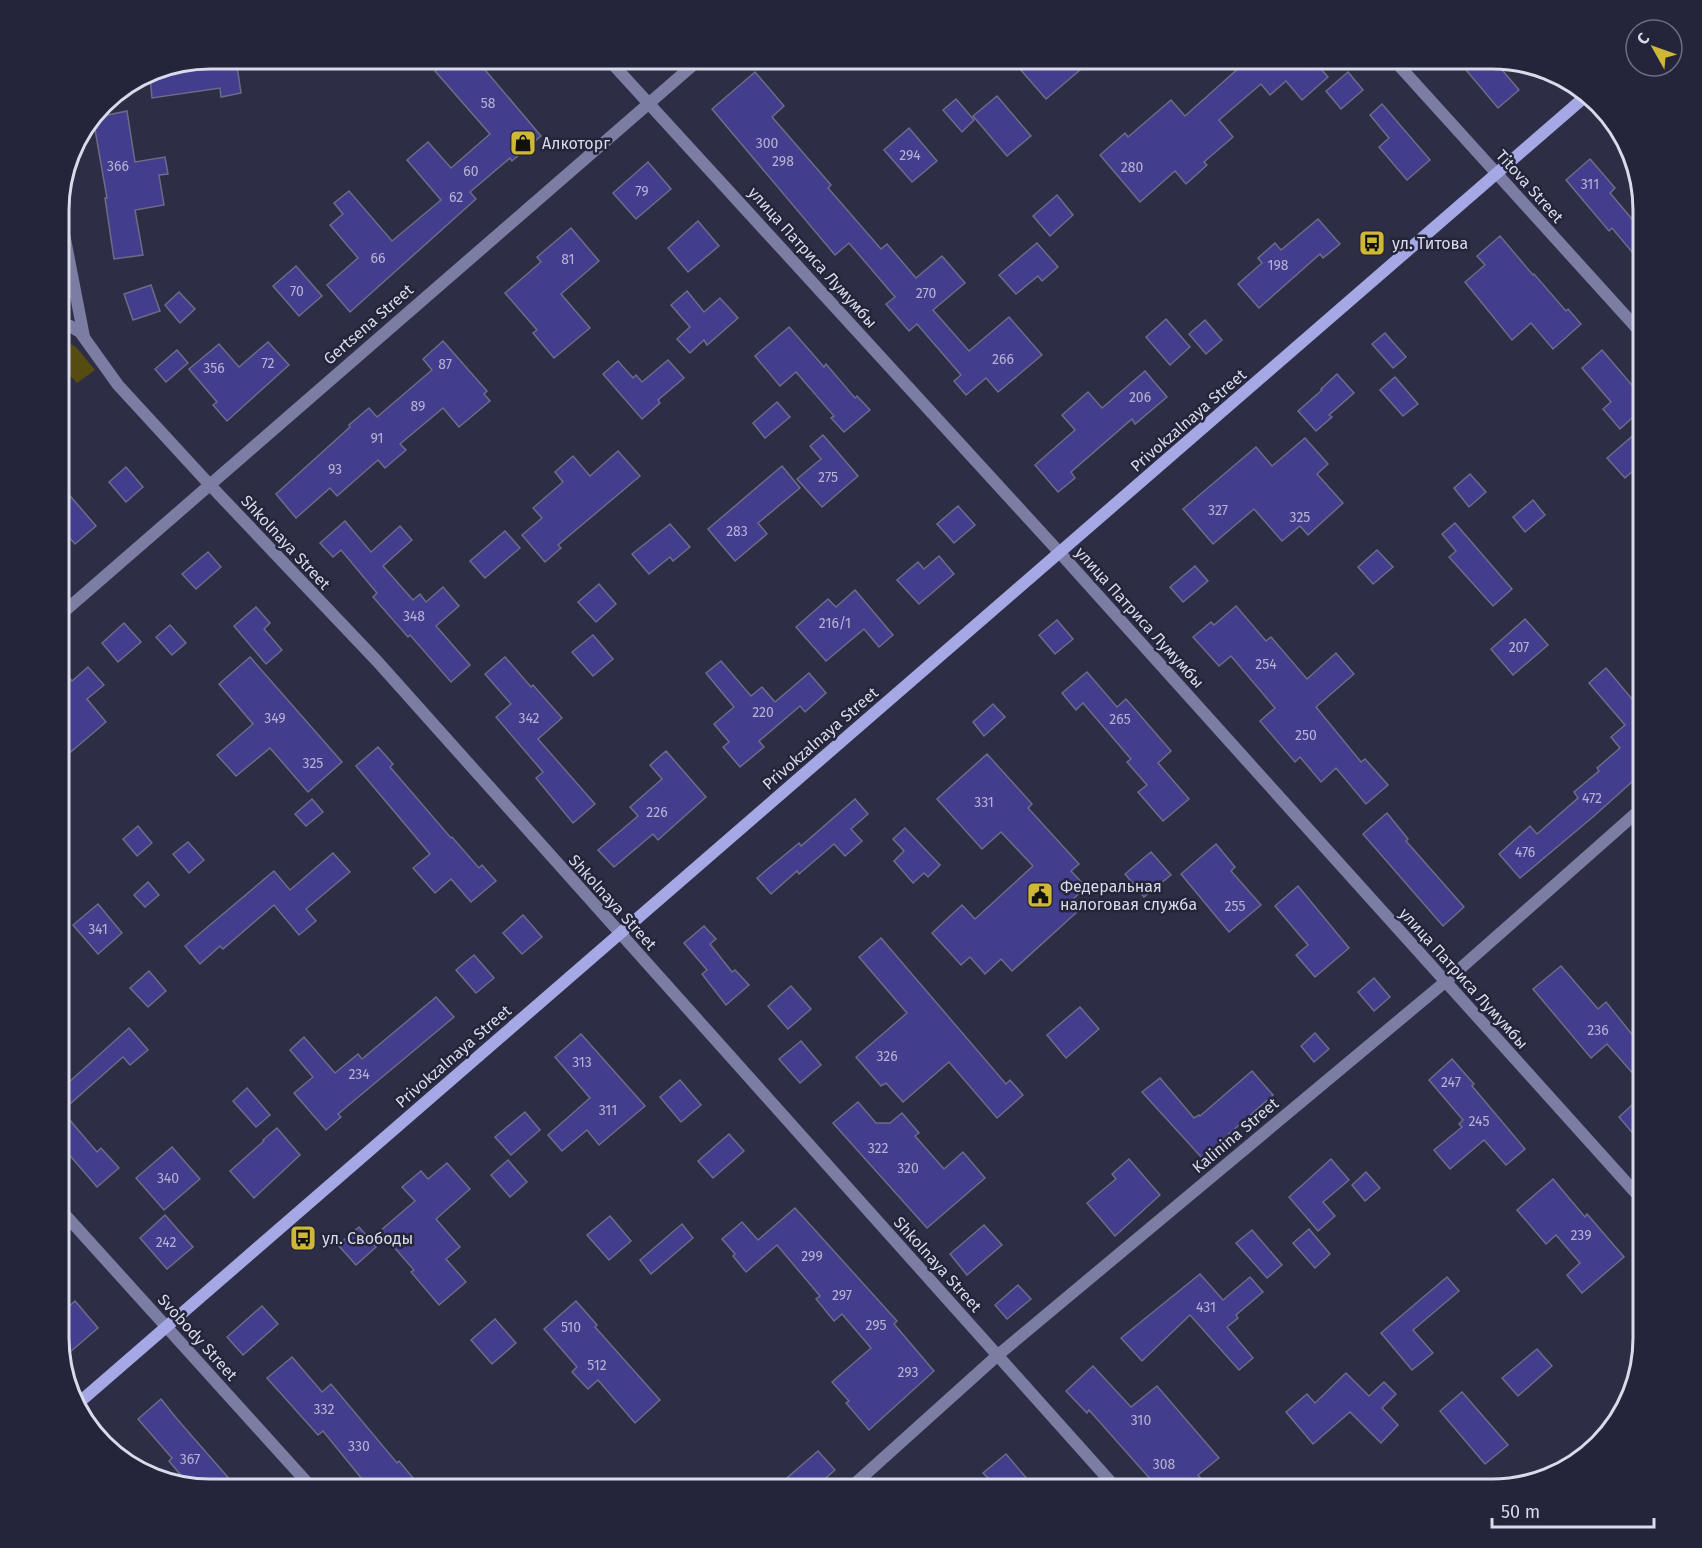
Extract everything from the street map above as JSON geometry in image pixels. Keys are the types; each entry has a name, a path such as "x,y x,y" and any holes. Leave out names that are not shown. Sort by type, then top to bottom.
{"street":[{"name":"улица Патриса Лумумбы","path":"618,69 1060,553 1633,1190"},
{"name":"Gertsena Street","path":"69,607 688,69"},
{"name":"Titova Street","path":"1403,69 1633,324"},
{"name":"Privokzalnaya Street","path":"83,1399 1581,100"},
{"name":"Shkolnaya Street","path":"69,260 84,337"},
{"name":"Shkolnaya Street","path":"69,326 80,332 118,385 377,661 1107,1479"},
{"name":"Kalinina Street","path":"861,1479 998,1355 1445,982 1633,816"},
{"name":"Svobody Street","path":"69,1219 303,1479"}],"shaded area":[{"path":"69,343 76,347 95,370 77,383 69,375"}],"building":[{"path":"237,69 241,93 221,97 220,88 152,98 150,83 165,76 192,70"},
{"path":"437,69 484,69 541,136 512,161 510,158 470,192 476,199 350,312 327,285 358,258 330,225 343,214 334,203 349,191 392,241 441,200 407,160 428,142 451,168 490,134 435,71"},
{"path":"1020,69 1081,69 1046,99"},
{"path":"1238,69 1321,69 1328,77 1302,100 1286,81 1270,95 1261,84 1219,120 1233,137 1204,162 1207,165 1186,184 1175,171 1140,202 1100,155 1125,133 1128,137 1171,100 1185,116"},
{"path":"1465,69 1502,70 1519,90 1498,108"},
{"path":"755,72 784,106 772,117 831,185 828,188 881,249 887,244 916,278 942,256 965,283 933,310 969,351 1009,317 1042,355 998,392 986,378 966,395 954,381 961,375 917,324 909,331 886,304 895,297 849,243 835,255 712,109"},
{"path":"1348,72 1363,90 1341,109 1326,91"},
{"path":"997,96 1031,136 1007,156 973,116"},
{"path":"956,99 974,120 962,132 943,110"},
{"path":"1382,104 1430,160 1407,180 1379,147 1389,138 1370,115"},
{"path":"127,111 135,162 165,157 168,174 159,175 164,205 135,210 143,255 114,259 105,198 107,198 95,129 105,115"},
{"path":"909,128 937,161 912,182 884,150"},
{"path":"1590,159 1615,188 1610,193 1633,220 1633,253 1612,228 1609,231 1566,180"},
{"path":"648,162 671,189 636,219 613,193"},
{"path":"1057,195 1073,215 1050,236 1033,216"},
{"path":"1318,219 1340,244 1323,258 1320,254 1259,308 1238,284 1262,263 1258,258 1275,243 1281,250"},
{"path":"698,221 719,246 688,272 668,248"},
{"path":"571,228 599,261 561,294 590,328 554,358 533,333 537,330 505,293 541,262 537,257"},
{"path":"1500,236 1566,311 1568,309 1581,324 1553,349 1531,323 1512,340 1465,282 1485,265 1477,256"},
{"path":"1037,243 1058,267 1042,281 1038,276 1016,294 999,275"},
{"path":"296,266 322,296 299,316 273,286"},
{"path":"151,285 160,311 133,320 124,294"},
{"path":"687,291 704,312 720,298 738,318 707,345 704,340 690,353 677,339 690,327 671,305"},
{"path":"179,292 195,309 180,323 165,305"},
{"path":"1166,319 1190,347 1170,365 1146,337"},
{"path":"1205,320 1222,340 1206,354 1189,334"},
{"path":"789,327 824,367 826,364 855,398 857,396 870,410 844,432 831,418 834,416 796,372 780,386 755,356"},
{"path":"1385,333 1406,357 1393,368 1372,344"},
{"path":"443,341 487,391 484,394 490,401 459,427 443,408 400,444 406,450 385,468 378,460 337,496 330,488 296,518 276,494 369,408 377,417 432,370 423,359"},
{"path":"268,342 289,365 227,421 213,405 217,402 189,369 219,344 239,367"},
{"path":"177,350 188,363 166,382 155,369"},
{"path":"1602,350 1633,386 1633,417 1620,429 1603,409 1611,402 1582,368"},
{"path":"668,360 684,378 658,400 660,403 642,419 603,374 618,361 633,378 636,375 642,382"},
{"path":"1145,371 1167,397 1135,424 1132,419 1071,472 1075,478 1058,492 1035,465 1075,430 1062,415 1088,392 1102,408"},
{"path":"1337,374 1354,393 1329,415 1332,417 1316,431 1298,411"},
{"path":"1395,377 1418,404 1403,416 1380,390"},
{"path":"777,402 790,417 765,438 753,423"},
{"path":"823,435 858,476 822,507 797,479 821,459 810,446"},
{"path":"1633,436 1633,471 1625,478 1607,458"},
{"path":"1305,438 1328,464 1317,474 1343,503 1308,535 1300,526 1282,541 1254,509 1213,544 1183,509 1256,447 1272,466"},
{"path":"618,451 640,476 558,545 561,548 545,562 522,535 542,518 533,508 563,482 555,472 573,456 590,476"},
{"path":"782,466 800,488 758,523 767,534 735,561 708,529"},
{"path":"126,467 143,487 126,502 109,482"},
{"path":"1470,474 1486,492 1469,507 1454,488"},
{"path":"69,495 96,526 75,544 69,537"},
{"path":"1533,500 1545,515 1525,532 1513,517"},
{"path":"958,506 975,525 954,543 937,524"},
{"path":"345,521 371,552 400,526 412,540 383,566 413,600 420,594 426,602 443,587 459,606 436,626 470,665 451,682 373,597 377,593 341,550 333,557 320,543"},
{"path":"1455,523 1512,589 1493,606 1449,557 1456,551 1442,534"},
{"path":"670,524 690,547 673,561 670,557 649,574 632,554"},
{"path":"505,531 520,548 485,578 470,561"},
{"path":"1377,550 1393,567 1373,584 1358,567"},
{"path":"208,552 221,567 196,589 182,574"},
{"path":"939,556 954,574 919,604 897,580 918,562 924,569"},
{"path":"1195,566 1208,581 1183,602 1170,587"},
{"path":"599,584 616,604 596,622 578,602"},
{"path":"855,590 893,635 879,647 864,629 826,661 796,627 828,599 836,607"},
{"path":"1236,606 1266,641 1271,637 1307,679 1336,653 1354,674 1316,707 1361,762 1365,759 1388,785 1366,804 1336,768 1321,782 1300,757 1295,762 1260,721 1275,708 1231,656 1219,666 1193,637 1211,622 1214,625"},
{"path":"256,607 270,623 264,629 282,650 266,664 234,626"},
{"path":"1525,619 1548,645 1513,675 1491,649"},
{"path":"1057,620 1073,639 1055,654 1039,635"},
{"path":"124,623 141,642 118,662 102,643"},
{"path":"170,625 186,643 172,655 156,637"},
{"path":"593,635 613,659 593,676 572,652"},
{"path":"250,657 342,762 308,792 270,748 236,776 217,755 253,724 219,684"},
{"path":"505,657 562,718 538,739 595,804 573,823 536,778 543,772 496,717 511,704 485,674"},
{"path":"721,661 751,696 762,687 775,702 809,673 826,693 805,712 800,706 759,741 764,747 740,767 723,747 729,742 714,724 734,707 706,673"},
{"path":"88,667 104,685 87,699 106,722 69,753 69,678 72,681"},
{"path":"1606,668 1633,700 1633,781 1520,878 1499,854 1530,826 1537,834 1578,798 1574,792 1599,771 1597,768 1620,748 1611,737 1625,725 1589,683"},
{"path":"1087,672 1117,707 1126,699 1171,751 1158,763 1189,799 1163,821 1138,792 1147,785 1127,762 1131,759 1083,703 1076,710 1062,693"},
{"path":"993,704 1005,717 984,736 973,722"},
{"path":"378,747 393,764 390,767 451,838 479,868 482,865 496,881 471,902 451,879 435,893 413,868 430,854 356,766"},
{"path":"666,751 706,797 658,840 653,834 614,867 598,850 638,816 630,807 662,779 650,765"},
{"name":"Федеральная налоговая служба","path":"987,754 1032,804 1028,808 1079,864 1071,871 1086,887 1070,902 1078,911 1012,971 1001,959 985,974 970,957 961,965 932,933 962,905 975,919 1033,866 1001,832 982,849 937,799"},
{"path":"312,799 323,812 306,826 295,814"},
{"path":"855,799 868,814 851,829 862,841 845,856 834,844 799,874 797,871 771,894 757,878 799,843 801,846"},
{"path":"1387,813 1408,839 1406,841 1464,907 1443,926 1363,834"},
{"path":"138,826 152,843 137,856 123,839"},
{"path":"905,828 940,865 928,877 924,873 913,883 894,861 904,851 893,839"},
{"path":"188,842 204,860 189,873 173,854"},
{"path":"1216,844 1235,867 1231,871 1261,905 1229,932 1181,874"},
{"path":"1151,852 1171,875 1144,897 1125,874"},
{"path":"333,853 350,872 306,909 316,921 299,935 274,905 223,949 220,946 200,964 185,946 274,871 290,890"},
{"path":"148,882 159,895 145,907 134,895"},
{"path":"1298,886 1349,948 1315,977 1296,955 1308,945 1275,906"},
{"path":"98,904 122,933 98,954 73,925"},
{"path":"523,915 542,937 522,954 503,933"},
{"path":"704,926 716,939 710,944 732,972 735,970 749,985 726,1005 702,974 707,970 684,943"},
{"path":"881,938 1006,1084 1010,1080 1023,1095 997,1118 949,1062 903,1102 886,1083 881,1086 856,1057 907,1013 859,957"},
{"path":"474,955 494,978 476,993 456,970"},
{"path":"1561,966 1598,1009 1606,1002 1633,1036 1633,1074 1607,1044 1591,1058 1533,989"},
{"path":"149,971 166,991 148,1007 130,988"},
{"path":"1374,978 1390,997 1374,1011 1358,992"},
{"path":"791,986 811,1009 788,1029 768,1006"},
{"path":"436,997 454,1017 338,1114 341,1117 326,1130 294,1093 313,1077 290,1050 304,1037 335,1073 358,1054 362,1059"},
{"path":"1080,1007 1099,1029 1066,1058 1047,1035"},
{"path":"129,1028 148,1050 130,1065 123,1057 69,1105 69,1082"},
{"path":"1315,1033 1329,1049 1314,1062 1301,1046"},
{"path":"581,1034 645,1106 599,1145 587,1130 562,1151 548,1135 590,1098 555,1057"},
{"path":"801,1041 821,1065 800,1083 779,1059"},
{"path":"1452,1059 1525,1149 1506,1165 1484,1140 1450,1169 1434,1150 1462,1127 1459,1124 1463,1120 1429,1080"},
{"path":"1252,1071 1273,1095 1203,1159 1142,1092 1160,1078 1194,1118 1200,1116"},
{"path":"680,1080 701,1105 681,1122 660,1097"},
{"path":"247,1088 270,1115 256,1127 233,1101"},
{"path":"858,1102 876,1123 890,1123 902,1113 919,1133 915,1136 944,1169 963,1152 985,1178 927,1228 833,1123"},
{"path":"1633,1104 1633,1133 1619,1117"},
{"path":"525,1112 540,1130 511,1155 495,1137"},
{"path":"69,1119 97,1152 101,1148 119,1168 97,1187 69,1155"},
{"path":"277,1128 300,1155 254,1198 230,1171"},
{"path":"729,1134 744,1151 713,1178 698,1161"},
{"path":"172,1147 200,1179 164,1210 136,1178"},
{"path":"1129,1159 1160,1195 1115,1236 1087,1203 1116,1179 1112,1174"},
{"path":"1331,1159 1349,1180 1323,1202 1335,1216 1318,1231 1289,1197"},
{"path":"508,1160 527,1182 510,1197 491,1175"},
{"path":"447,1163 470,1189 436,1219 460,1247 446,1259 466,1282 439,1305 411,1272 414,1270 380,1231 415,1201 402,1187 421,1171 428,1179"},
{"path":"1366,1172 1380,1188 1365,1201 1352,1185"},
{"path":"1553,1179 1585,1217 1587,1214 1624,1257 1582,1293 1567,1275 1580,1263 1556,1235 1546,1244 1517,1210"},
{"path":"795,1208 897,1321 894,1324 934,1371 869,1430 846,1403 849,1401 832,1382 871,1348 842,1314 834,1321 816,1299 820,1296 777,1245 746,1272 722,1239 742,1222 758,1240"},
{"path":"165,1215 193,1247 167,1269 140,1238"},
{"path":"610,1216 631,1241 609,1260 587,1235"},
{"path":"682,1224 693,1238 651,1274 640,1260"},
{"path":"984,1225 1002,1245 967,1275 950,1254"},
{"path":"359,1227 376,1247 356,1265 338,1245"},
{"path":"1309,1229 1330,1254 1315,1268 1293,1243"},
{"path":"1252,1230 1282,1265 1267,1278 1236,1243"},
{"path":"1200,1274 1223,1300 1250,1277 1263,1292 1236,1315 1238,1318 1227,1327 1253,1358 1239,1370 1190,1315 1142,1361 1121,1338"},
{"path":"1447,1277 1459,1291 1413,1330 1433,1353 1412,1370 1381,1333"},
{"path":"1018,1285 1031,1299 1007,1319 995,1305"},
{"path":"75,1301 98,1328 70,1352 69,1347 69,1306"},
{"path":"576,1301 597,1325 595,1327 660,1400 635,1423 598,1380 588,1389 572,1372 577,1367 544,1329"},
{"path":"262,1306 278,1324 243,1355 227,1337"},
{"path":"495,1319 516,1343 492,1364 471,1340"},
{"path":"1537,1349 1552,1366 1518,1396 1502,1378"},
{"path":"292,1357 322,1392 331,1384 397,1463 399,1461 414,1479 362,1479 323,1431 318,1435 267,1378"},
{"path":"1093,1366 1131,1407 1157,1386 1219,1458 1198,1475 1201,1479 1150,1479 1089,1410 1087,1413 1066,1391"},
{"path":"1346,1373 1369,1396 1384,1382 1396,1394 1382,1408 1398,1425 1381,1443 1350,1412 1313,1444 1286,1412 1307,1394 1315,1403"},
{"path":"1462,1392 1508,1445 1485,1464 1440,1411"},
{"path":"161,1399 229,1479 182,1476 169,1461 172,1458 138,1419"},
{"path":"818,1451 835,1470 825,1479 786,1479"},
{"path":"1006,1454 1027,1479 989,1479 983,1473"}],"place":[{"name":"Алкоторг","path":"523,143"},
{"name":"ул. Титова","path":"1372,243"},
{"name":"Федеральная налоговая служба","path":"1040,895"},
{"name":"ул. Свободы","path":"303,1238"}]}
